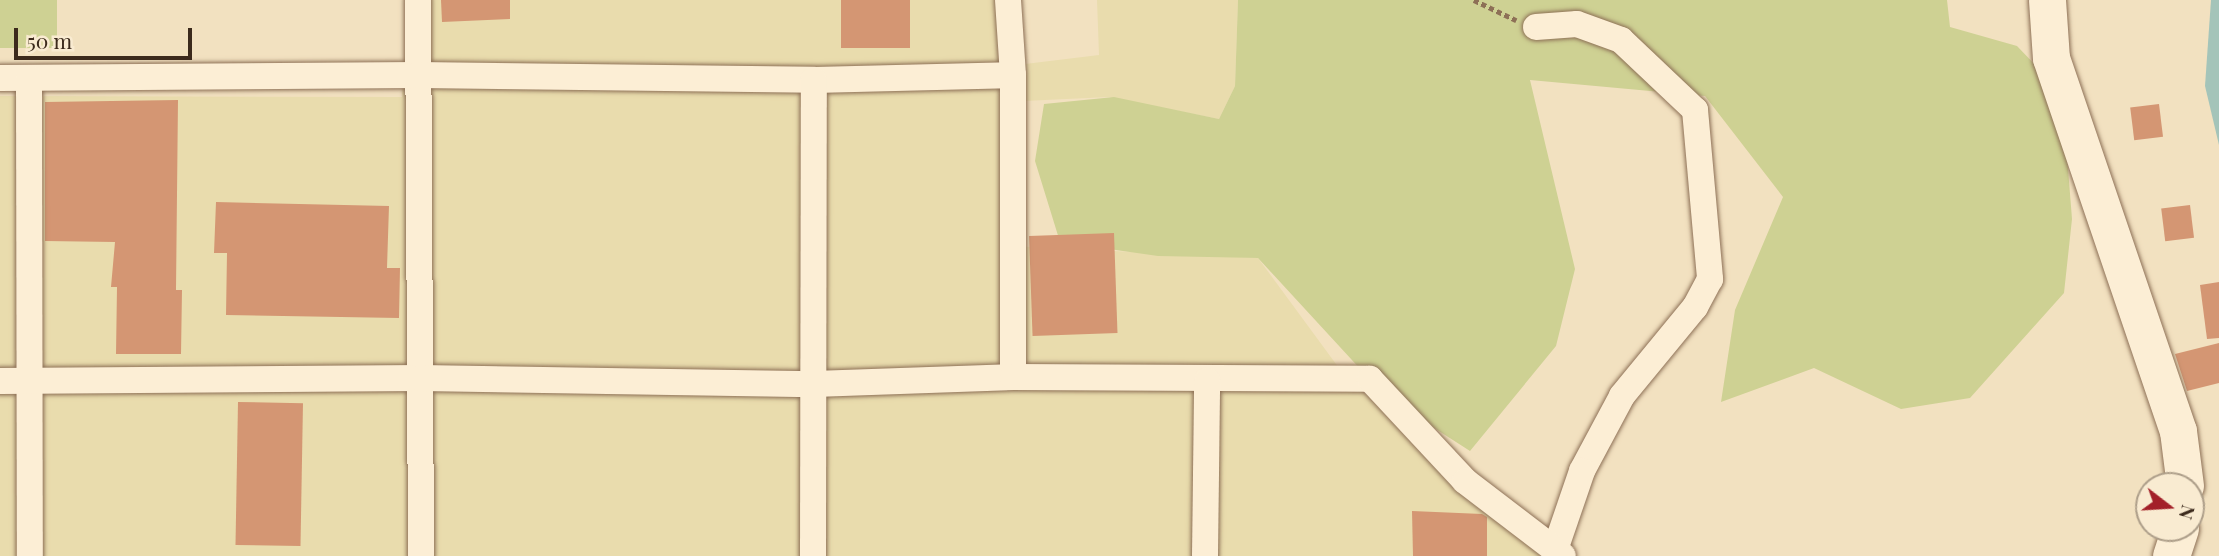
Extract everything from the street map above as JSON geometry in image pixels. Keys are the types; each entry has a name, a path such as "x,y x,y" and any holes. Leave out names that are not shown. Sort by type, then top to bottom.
{"street":[{"path":"418,0 421,556"},
{"path":"1008,0 1013,75 1013,377"},
{"path":"2047,0 2051,58 2178,431 2183,472"},
{"path":"0,381 421,378 814,384 1013,377 1207,381 1370,379 1465,481 1559,553 1582,471 1622,396 1695,307 1710,279 1695,110 1621,40 1577,24 1536,27"},
{"path":"0,78 418,75 814,80 1013,75"},
{"path":"29,78 30,556"},
{"path":"814,80 814,556"},
{"path":"1205,556 1207,381"}],"path":[{"path":"1474,0 1536,27"}],"shaded area":[{"path":"408,0 1004,0 1013,246 1258,258 1347,379 1564,556 0,556 0,96 402,97"},
{"path":"1097,0 1238,0 1235,86 1219,119 1109,97 1024,101 1025,64 1099,55"}],"green space":[{"path":"0,0 57,0 57,48 0,48"},
{"path":"1238,0 1947,0 1950,27 2017,46 2062,93 2072,219 2064,293 1970,398 1901,409 1814,368 1721,402 1735,310 1783,197 1705,96 1530,80 1575,269 1556,346 1470,451 1386,397 1258,258 1158,256 1060,242 1035,161 1044,104 1114,97 1219,119 1235,86"}],"water":[{"path":"2211,0 2219,0 2219,145 2205,86"}],"building":[{"path":"441,0 510,0 510,19 442,22"},
{"path":"841,0 910,0 910,48 841,48"},
{"path":"178,100 176,290 182,290 181,354 116,354 117,287 111,287 115,242 45,241 45,102"},
{"path":"2159,104 2163,137 2134,140 2130,108"},
{"path":"216,202 389,206 387,268 400,268 399,318 226,315 227,253 214,253"},
{"path":"2190,205 2194,238 2165,241 2161,209"},
{"path":"1114,233 1117,333 1033,336 1029,236"},
{"path":"2219,282 2219,338 2207,339 2200,285"},
{"path":"2219,343 2219,383 2187,391 2175,354"},
{"path":"238,402 303,403 300,546 236,545"},
{"path":"1412,511 1482,514 1487,517 1487,556 1413,556"}]}
